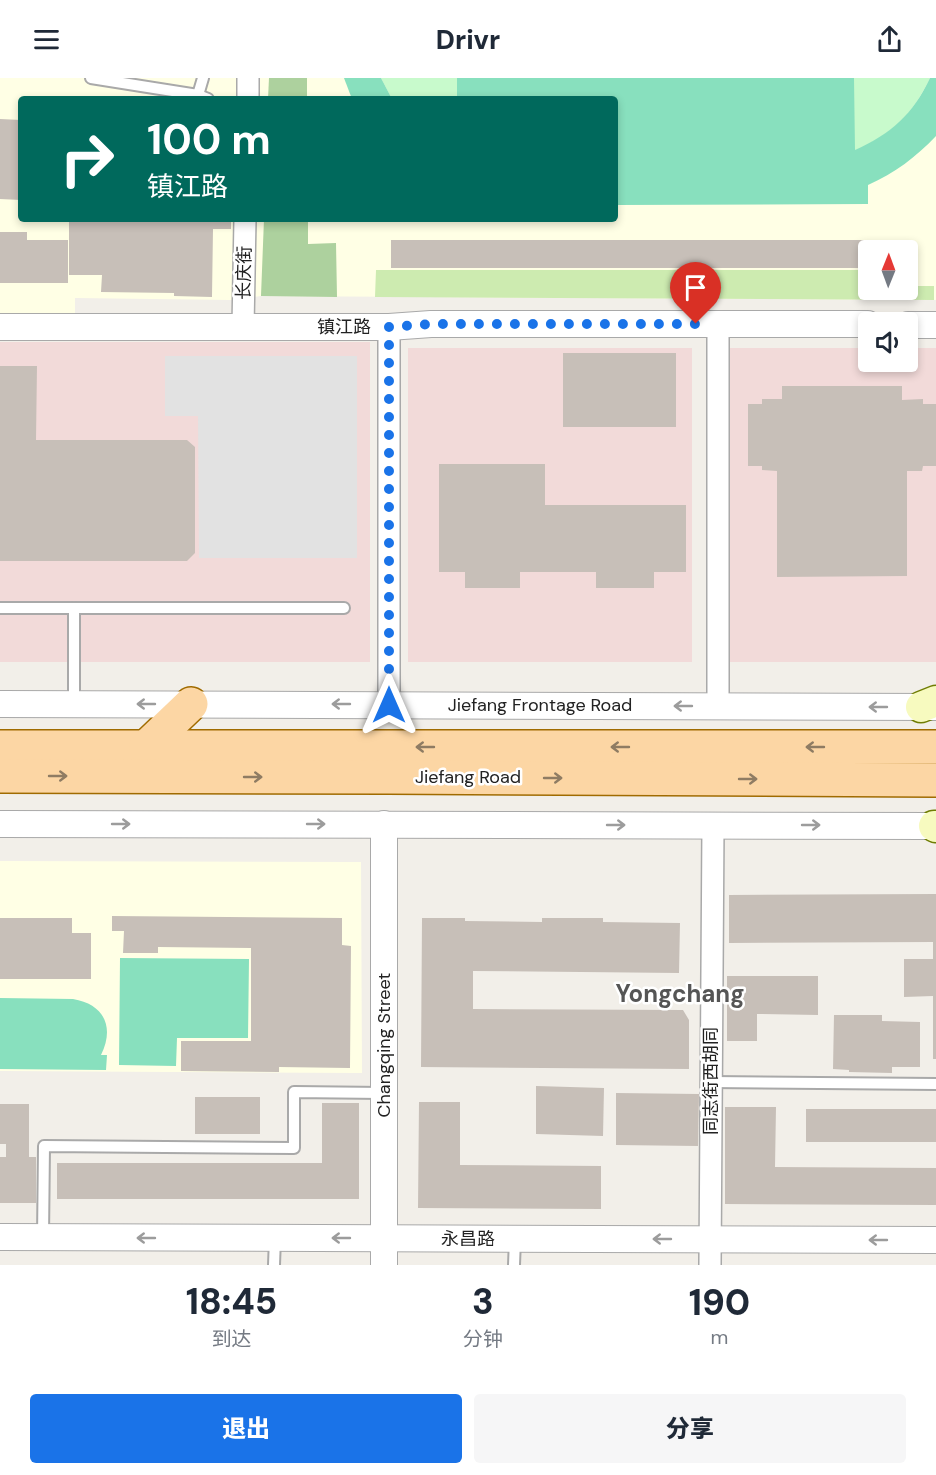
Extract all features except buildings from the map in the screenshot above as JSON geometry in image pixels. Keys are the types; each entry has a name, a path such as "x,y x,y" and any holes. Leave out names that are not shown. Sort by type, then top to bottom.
{"main road":[{"path":"146,747 191,704"},
{"name":"Jiefang Road","path":"0,747 936,747"},
{"name":"Jiefang Road","path":"0,776 936,780"}],"street":[{"path":"248,78 248,96"},
{"name":"长庆街","path":"243,327 245,222"},
{"path":"718,324 718,706"},
{"name":"镇江路","path":"0,327 858,324"},
{"path":"918,325 936,325"},
{"path":"389,327 389,705"},
{"name":"Jiefang Frontage Road","path":"0,704 931,705"},
{"path":"0,824 935,826"},
{"name":"Changqing Street","path":"384,824 384,1265"},
{"name":"同志街西胡同","path":"710,1265 713,825"},
{"name":"永昌路","path":"0,1237 936,1240"}],"lane":[{"path":"91,78 197,96"},
{"path":"203,78 203,96"},
{"path":"0,608 344,608"},
{"path":"74,608 74,704"},
{"path":"711,1082 936,1084"},
{"path":"43,1237 44,1146 294,1148 294,1092 384,1092"},
{"path":"274,1238 274,1265"},
{"path":"514,1265 515,1239"}],"shaded area":[{"path":"0,78 936,78 936,300 918,300 918,240 858,240 858,300 261,296 231,300 75,298 75,313 0,314"},
{"path":"0,342 370,342 370,662 0,662"},
{"path":"408,348 692,348 692,662 408,662"},
{"path":"725,348 858,348 858,372 918,372 918,348 936,348 936,662 725,662"},
{"path":"165,356 357,356 357,558 199,558 198,416 165,416"},
{"path":"0,861 361,862 362,1073 0,1071"}],"green space":[{"path":"269,78 307,78 307,96 268,96"},
{"path":"344,78 381,78 390,96 351,96"},
{"path":"381,78 457,78 457,96 390,96"},
{"path":"457,78 854,78 855,150 880,137 900,122 916,102 930,78 936,78 936,136 905,164 868,185 868,204 618,205 618,96 457,96"},
{"path":"854,78 930,78 916,103 900,122 879,138 854,151"},
{"path":"264,222 308,222 308,244 336,243 337,297 261,296"},
{"path":"376,270 858,270 858,300 375,297"},
{"path":"918,286 934,286 934,300 918,300"},
{"path":"120,958 249,959 248,1038 177,1038 176,1066 119,1065"},
{"path":"0,998 73,999 92,1006 104,1018 106,1026 107,1035 101,1055 107,1055 106,1070 0,1069"}],"district":[{"name":"Yongchang","path":"680,994"}],"route":[{"path":"389,705 389,327 431,324 696,324"}]}
